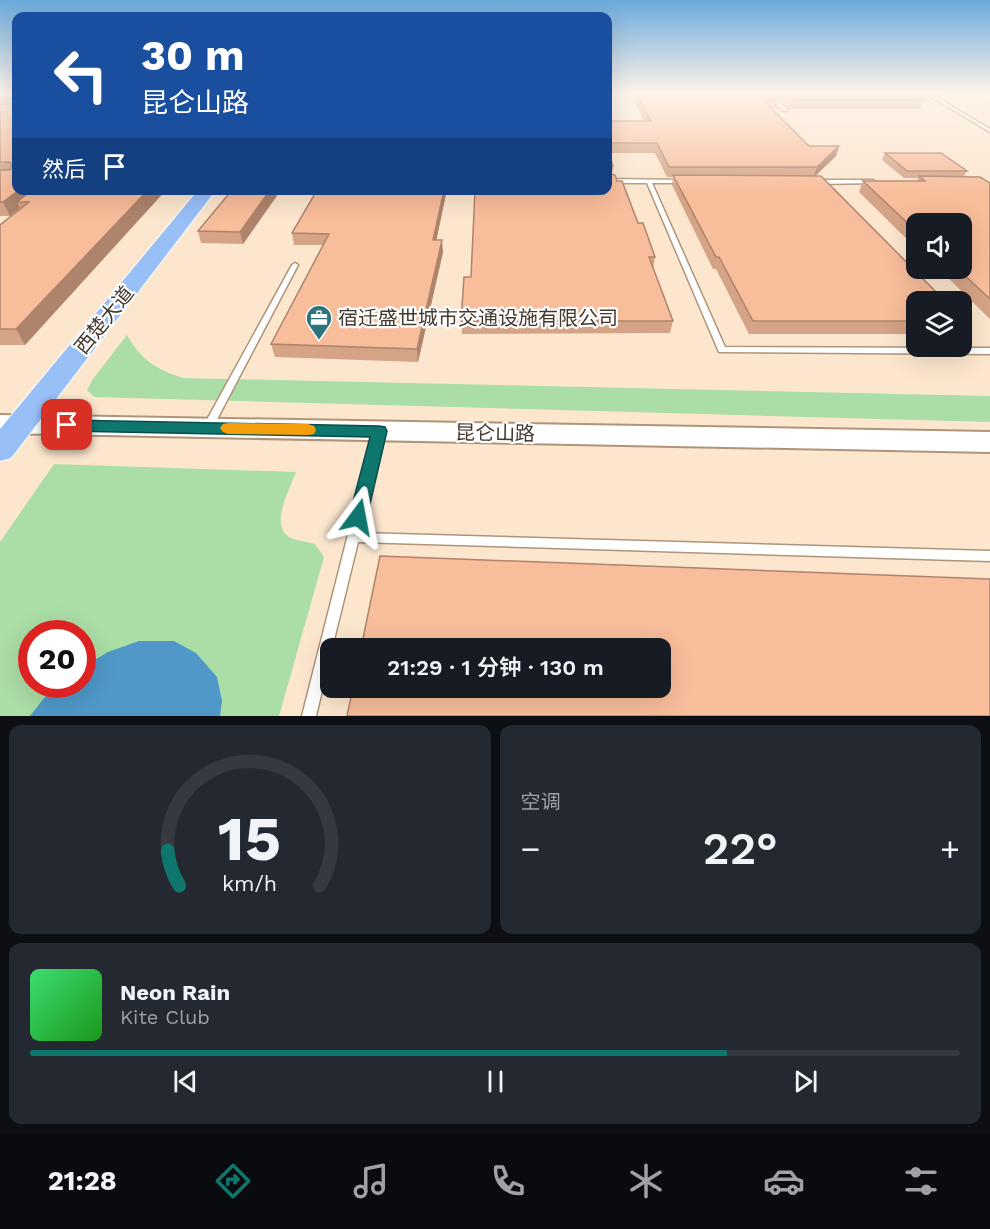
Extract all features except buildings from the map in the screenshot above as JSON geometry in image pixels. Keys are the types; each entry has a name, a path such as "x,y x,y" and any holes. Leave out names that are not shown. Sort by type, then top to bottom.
{"main road":[{"name":"西楚大道","path":"0,450 10,424 204,195"}],"street":[{"name":"昆仑山路","path":"10,424 990,442"}],"lane":[{"path":"612,181 696,181"},
{"path":"649,181 722,350 990,351"},
{"path":"814,182 884,182"},
{"path":"208,428 295,265"},
{"path":"309,716 379,431"},
{"path":"353,537 990,556"}],"green space":[{"path":"127,335 150,363 183,378 990,396 990,422 94,397 87,390"},
{"path":"54,464 296,472 283,507 281,525 284,533 291,538 315,544 324,557 279,716 0,716 0,542"}],"water":[{"path":"139,641 174,641 196,653 217,677 222,701 220,716 30,716 44,698 96,698 96,659 108,652"}],"slow traffic":[{"path":"228,428 308,430"}],"place":[{"name":"宿迁盛世城市交通设施有限公司","path":"319,341"}],"route":[{"path":"67,425 379,431 358,517"}]}
